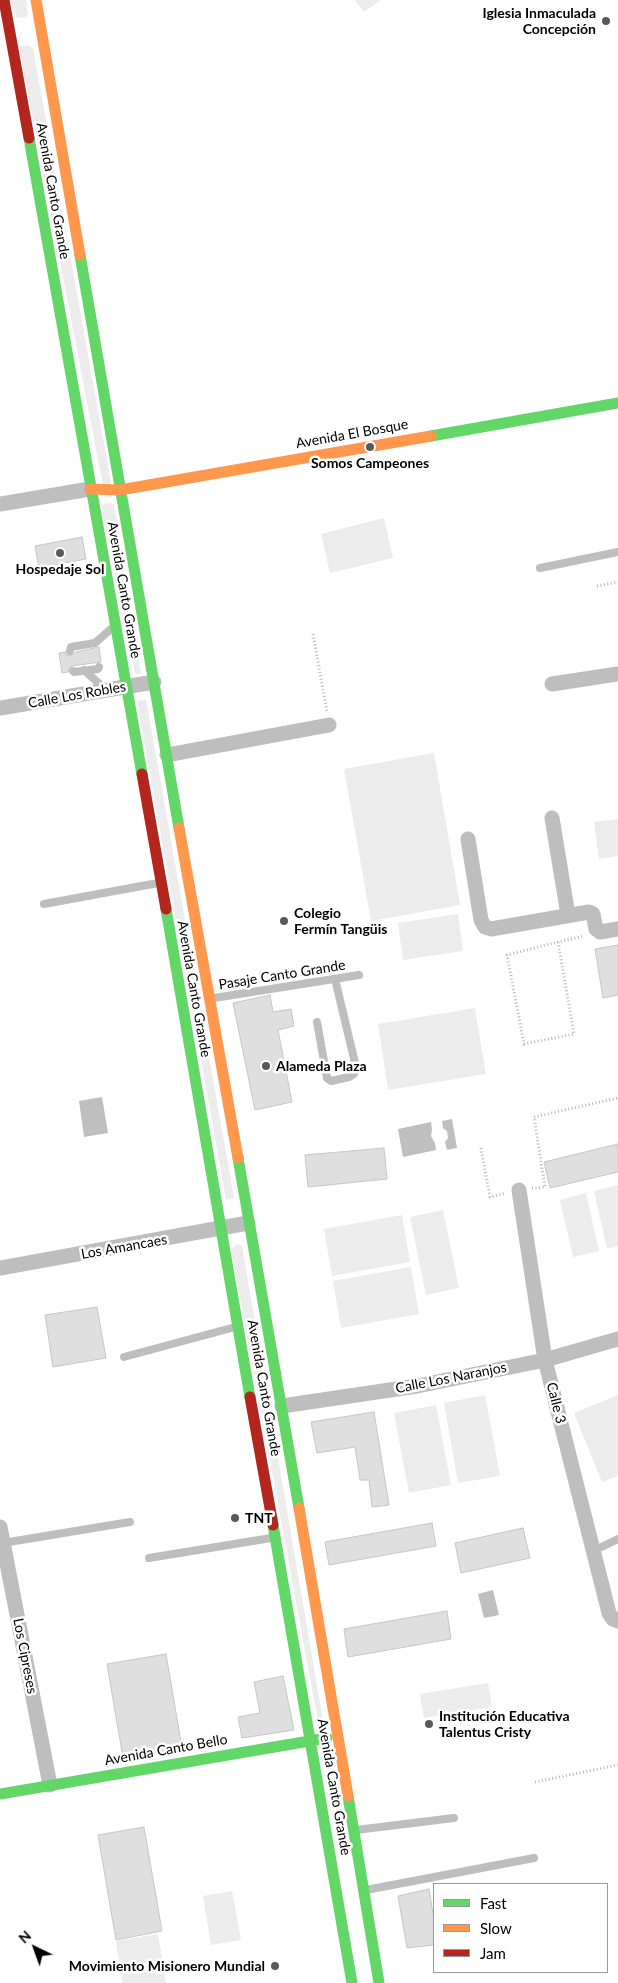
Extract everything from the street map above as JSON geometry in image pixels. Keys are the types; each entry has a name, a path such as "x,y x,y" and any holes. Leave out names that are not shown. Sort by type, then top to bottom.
{"main road":[{"name":"Avenida Canto Grande","path":"4,0 5,36 161,882 352,1983"},
{"name":"Avenida Canto Grande","path":"36,0 33,31 120,490 167,755 248,1223 282,1406 337,1737 365,1890 379,1983"},
{"path":"5,36 33,31"},
{"name":"Avenida El Bosque","path":"90,489 120,490 618,403"},
{"name":"Avenida Canto Bello","path":"0,1794 337,1737"}],"street":[{"path":"0,504 90,489"},
{"path":"552,684 618,674"},
{"name":"Calle Los Robles","path":"0,708 154,682"},
{"path":"167,755 329,725"},
{"path":"552,818 568,915"},
{"path":"468,839 481,920 485,927 492,929 590,912 593,914 596,929 600,932 618,929"},
{"name":"Calle 3","path":"519,1190 545,1360 593,1551 614,1617"},
{"name":"Los Amancaes","path":"0,1268 220,1230 248,1223"},
{"name":"Calle Los Naranjos","path":"282,1406 417,1386 545,1360 618,1339"},
{"name":"Los Cipreses","path":"0,1527 50,1785"}],"lane":[{"path":"540,568 618,552"},
{"path":"70,651 72,647 96,645 115,625"},
{"path":"73,671 98,668 99,666"},
{"path":"84,670 105,689"},
{"path":"44,904 161,882"},
{"name":"Pasaje Canto Grande","path":"210,999 359,975"},
{"path":"317,1022 327,1078 331,1081 354,1074 356,1067 334,979"},
{"path":"124,1357 237,1327"},
{"path":"3,1543 130,1522"},
{"path":"149,1558 276,1537"},
{"path":"593,1551 618,1539"},
{"path":"354,1830 454,1818"},
{"path":"365,1890 534,1858"}],"path":[{"path":"597,586 618,582"},
{"path":"314,634 329,725"},
{"path":"558,942 574,1034 524,1044 507,955 558,942 600,932"},
{"path":"481,1148 490,1197 519,1190 545,1187 534,1117 618,1098"},
{"path":"535,1782 618,1765"}],"shaded area":[{"path":"10,0 26,0 28,14 26,17 17,18"},
{"path":"355,0 381,0 364,12"},
{"path":"28,45 33,48 111,483 103,486 19,47"},
{"path":"114,504 141,674 135,674 101,505"},
{"path":"384,518 393,558 330,573 321,534"},
{"path":"146,699 234,1198 226,1200 137,701"},
{"path":"434,753 460,905 371,921 344,769"},
{"path":"618,819 618,856 599,859 594,822"},
{"path":"458,914 463,951 403,960 398,923"},
{"path":"475,1008 486,1074 388,1090 378,1024"},
{"path":"102,1097 108,1133 84,1137 79,1101"},
{"path":"452,1119 457,1148 447,1150 445,1142 448,1138 447,1131 443,1128 442,1121"},
{"path":"431,1122 431,1136 436,1150 403,1157 398,1129"},
{"path":"618,1185 618,1246 607,1249 594,1191"},
{"path":"586,1193 599,1251 573,1257 560,1200"},
{"path":"443,1210 459,1288 426,1295 410,1217"},
{"path":"402,1215 410,1262 332,1276 324,1229"},
{"path":"237,1244 242,1246 323,1721 318,1722 231,1249"},
{"path":"411,1267 419,1314 341,1328 333,1281"},
{"path":"485,1395 500,1476 458,1483 444,1403"},
{"path":"618,1395 618,1476 602,1482 574,1413"},
{"path":"436,1405 451,1485 409,1493 394,1413"},
{"path":"493,1590 499,1615 484,1618 478,1594"},
{"path":"488,1683 492,1707 424,1718 420,1694"},
{"path":"232,1891 241,1940 211,1945 203,1896"},
{"path":"158,1934 166,1983 122,1983 116,1941"}],"building":[{"name":"Hospedaje Sol","path":"82,537 86,559 39,568 35,546"},
{"path":"99,647 101,662 71,666 68,672 62,673 59,653 65,652 66,655 71,656 76,652"},
{"path":"618,945 618,995 603,998 595,949"},
{"name":"Alameda Plaza","path":"270,995 273,1012 291,1009 294,1026 278,1030 292,1102 255,1110 233,1003"},
{"path":"618,1144 618,1172 550,1188 544,1162"},
{"path":"384,1148 387,1179 308,1187 305,1155"},
{"path":"97,1307 106,1358 53,1367 45,1315"},
{"path":"374,1412 389,1505 372,1507 369,1480 360,1480 355,1447 317,1453 311,1422"},
{"path":"432,1523 436,1546 329,1565 325,1542"},
{"path":"523,1528 530,1558 461,1573 455,1543"},
{"path":"447,1611 451,1639 348,1657 344,1629"},
{"path":"166,1654 182,1748 123,1758 107,1664"},
{"path":"283,1676 294,1730 242,1738 238,1717 260,1713 254,1682"},
{"path":"144,1827 162,1931 116,1940 98,1835"},
{"path":"429,1889 433,1914 433,1945 407,1948 398,1896"}],"traffic: fast":[{"path":"29,138 142,774"},
{"path":"80,255 179,828"},
{"path":"431,436 618,403"},
{"path":"166,909 250,1397"},
{"path":"238,1158 299,1508"},
{"path":"273,1525 352,1983"},
{"path":"0,1794 327,1738"},
{"path":"348,1796 379,1983"}],"traffic: slow":[{"path":"36,0 80,255"},
{"path":"90,489 120,490 431,436"},
{"path":"179,828 238,1158"},
{"path":"299,1508 348,1796"}],"traffic: jam":[{"path":"4,0 29,138"},
{"path":"142,774 166,909"},
{"path":"250,1397 273,1525"}],"place":[{"name":"Iglesia Inmaculada Concepción","path":"606,21"},
{"name":"Somos Campeones","path":"370,447"},
{"name":"Hospedaje Sol","path":"60,553"},
{"name":"Colegio Fermín Tangüis","path":"284,921"},
{"name":"Alameda Plaza","path":"266,1066"},
{"name":"TNT","path":"235,1518"},
{"name":"Institución Educativa Talentus Cristy","path":"429,1724"},
{"name":"Movimiento Misionero Mundial","path":"275,1966"}]}
